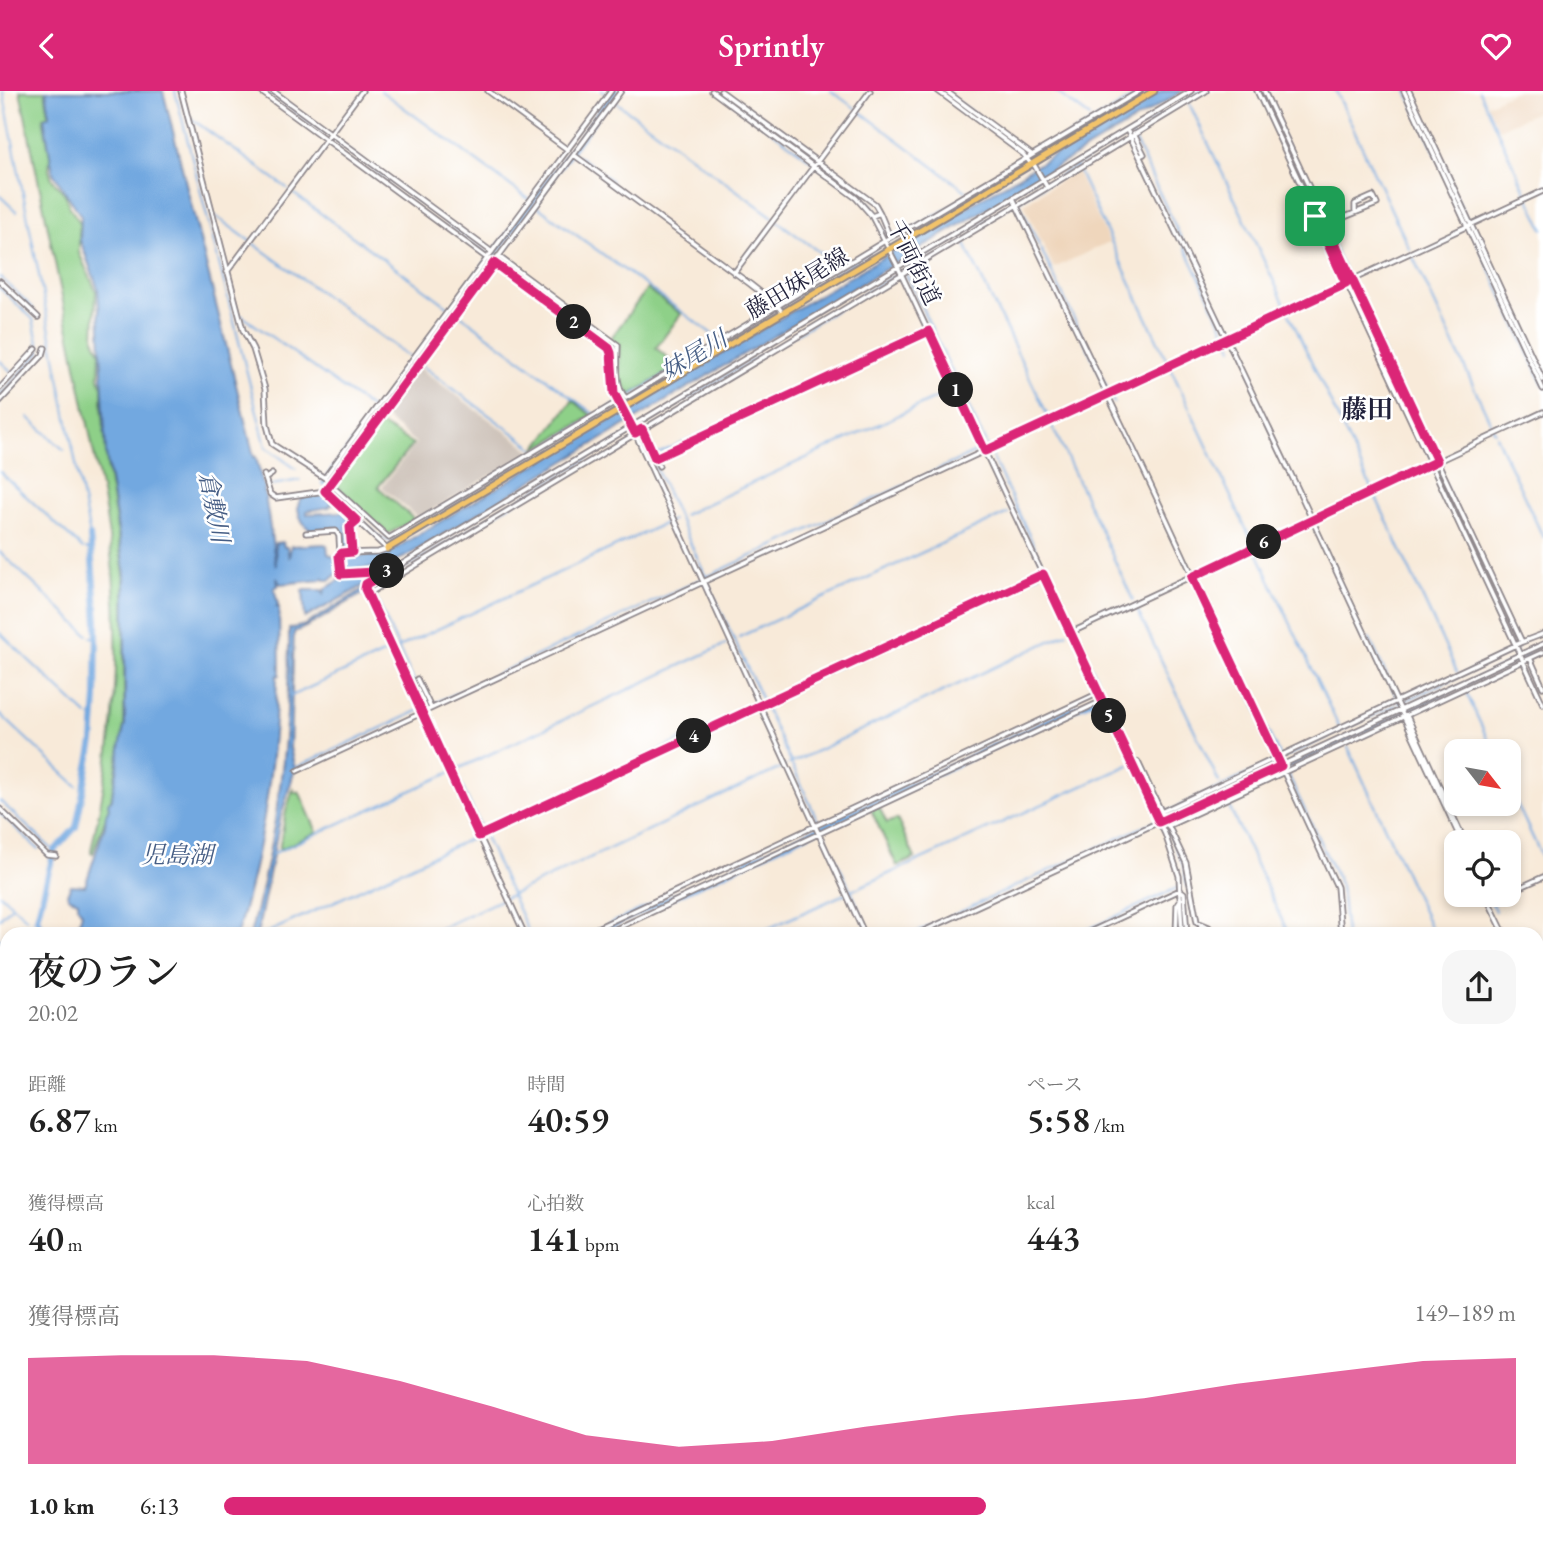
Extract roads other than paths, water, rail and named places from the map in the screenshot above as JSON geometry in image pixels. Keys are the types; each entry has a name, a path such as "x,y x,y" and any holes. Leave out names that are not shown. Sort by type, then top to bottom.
{"main road":[{"name":"藤田妹尾線","path":"387,549 509,471 780,309 889,249 1030,159 1154,91"}],"street":[{"path":"181,91 243,330 253,349 265,389 267,425 272,444 328,480 387,538 509,471 595,415 620,406"},
{"path":"260,91 328,136 490,257 498,256 609,348 620,406 652,459 659,465"},
{"path":"273,91 328,136 490,257 618,345 616,380 626,398 720,341 780,309 887,239 1030,159 1140,91"},
{"path":"227,272 362,91"},
{"path":"488,91 780,309"},
{"path":"498,256 530,204 610,99 611,91"},
{"path":"328,480 415,364 490,257 610,99 621,91"},
{"name":"千両街道","path":"712,91 816,164 877,214 889,249 988,450 1043,574 1073,632 1102,701 1135,763 1176,862 1182,927"},
{"path":"721,91 816,164 875,204 887,239"},
{"path":"734,273 870,91"},
{"path":"937,91 1030,159"},
{"path":"946,91 1030,159 1045,183"},
{"path":"369,591 633,429 642,429 898,267 1017,203 1045,183 1077,169 1191,91"},
{"path":"426,709 366,584 829,313 901,274 1045,183 1206,91"},
{"path":"1257,91 1324,226 1522,652 1543,704"},
{"path":"1264,91 1324,226"},
{"path":"1406,91 1543,389"},
{"path":"1131,134 1458,830"},
{"path":"297,771 1543,191"},
{"path":"1324,226 1377,204 1374,196 1354,204 1355,211"},
{"path":"1017,203 1194,576 1337,887 1340,927"},
{"path":"1469,226 1543,380"},
{"path":"325,491 328,480 490,257"},
{"path":"0,281 38,317"},
{"path":"652,459 929,331"},
{"path":"0,401 44,355 45,348"},
{"path":"0,388 36,349"},
{"path":"1073,632 1543,412"},
{"path":"642,429 702,581 818,827 861,927"},
{"path":"272,474 266,478 269,491 279,498 325,491"},
{"path":"325,491 387,549 340,555"},
{"path":"352,552 350,527 357,521"},
{"path":"306,533 336,531 339,535 340,570 344,575 389,571"},
{"path":"482,834 1043,574"},
{"path":"1161,811 1280,763 1522,652 1543,634"},
{"path":"932,927 1159,822 1167,823 1340,728 1401,708 1457,673 1543,644"},
{"path":"1522,652 1543,687"},
{"path":"1167,823 1280,763 1522,652 1543,652"},
{"path":"417,679 450,773 482,834 521,927"},
{"path":"619,927 818,827 1099,693"},
{"path":"599,927 1102,701"},
{"path":"1135,763 1186,863 1199,927"},
{"path":"0,810 50,855 57,856"},
{"path":"1521,887 1543,877"},
{"path":"1100,927 1180,890 1184,893 1186,927"},
{"path":"1176,927 1177,905 1181,899"},
{"path":"1493,907 1501,927"}],"water":[{"name":"児島湖","path":"46,91 163,91 264,489 276,566 275,543 283,542 289,558 291,546 324,544 327,545 328,554 337,559 339,572 330,580 323,578 280,584 277,578 278,586 274,588 278,604 276,607 279,607 280,675 277,676 270,774 254,871 239,927 78,927 82,913 78,901 67,894 71,885 85,886 105,825 108,803 112,799 125,725 125,574 106,454 98,289 80,240 81,216 53,173 44,118 50,115"},
{"name":"妹尾川","path":"1161,91 1183,91 405,557 381,567 342,570 341,560 344,557 379,555 396,548"},
{"path":"323,495 334,504 307,511 307,514 343,512 352,521 346,526 350,547 347,550 344,549 342,533 336,527 310,530 303,521 298,505 304,497"},
{"path":"369,575 371,580 363,586 305,618 303,590 322,590 324,594 325,589 346,576"},
{"path":"372,585 374,589 294,632 290,748 295,769 281,815 258,927 252,927 268,859 280,783 287,707 289,629 305,625"}],"waterway":[{"path":"3,91 90,536"},
{"path":"175,91 266,447 296,469"},
{"path":"267,91 494,258"},
{"path":"381,91 534,203"},
{"path":"602,91 606,94"},
{"path":"324,483 615,91"},
{"path":"717,91 872,205 887,237"},
{"path":"831,91 855,108"},
{"path":"943,91 1007,138"},
{"path":"1055,91 1090,117"},
{"path":"329,488 381,538 390,541 883,244 1144,91"},
{"path":"1133,132 1201,91"},
{"path":"1261,91 1465,529"},
{"path":"1336,91 1410,250"},
{"path":"1407,91 1543,384"},
{"path":"1479,91 1543,229"},
{"path":"616,102 773,217"},
{"path":"1189,103 1286,307"},
{"path":"858,110 966,191"},
{"path":"189,117 287,188"},
{"path":"1131,133 1233,348"},
{"path":"1019,200 1128,135"},
{"path":"577,155 612,181"},
{"path":"1076,166 1168,363"},
{"path":"290,191 449,307"},
{"path":"0,196 17,212"},
{"path":"1018,201 1114,403"},
{"path":"902,271 1014,203"},
{"path":"538,207 719,339"},
{"path":"214,215 411,358"},
{"path":"776,220 838,266"},
{"path":"963,240 1049,418"},
{"path":"1412,255 1495,432"},
{"path":"499,261 615,347 616,375"},
{"path":"373,587 898,273"},
{"path":"906,274 1162,817"},
{"path":"0,277 33,308"},
{"path":"0,288 33,319 40,352 0,395"},
{"path":"767,295 778,303"},
{"path":"459,314 594,414"},
{"path":"1289,314 1372,490"},
{"path":"241,315 372,409"},
{"path":"651,457 924,331"},
{"path":"0,361 12,372"},
{"path":"421,365 535,449"},
{"path":"1171,369 1339,727"},
{"path":"617,381 618,392 624,401"},
{"path":"683,515 951,391"},
{"path":"28,417 64,450"},
{"path":"1051,423 1133,600"},
{"path":"641,433 651,456"},
{"path":"1496,436 1543,537"},
{"path":"295,768 980,450"},
{"path":"653,462 706,577"},
{"path":"0,472 83,549"},
{"path":"261,487 300,480"},
{"path":"1374,493 1457,672"},
{"path":"739,637 1008,513"},
{"path":"397,648 672,520"},
{"path":"40,927 37,918 54,851 76,827 93,742 97,621 90,536"},
{"path":"86,549 91,549"},
{"path":"0,552 88,635"},
{"path":"768,699 1039,574"},
{"path":"708,583 822,830"},
{"path":"1198,583 1281,759"},
{"path":"373,592 526,927"},
{"path":"1135,605 1219,782"},
{"path":"0,633 87,715"},
{"path":"789,764 1067,633"},
{"path":"91,637 97,637"},
{"path":"1369,638 1400,704"},
{"path":"460,768 726,644"},
{"path":"1401,703 1517,649"},
{"path":"291,696 392,650"},
{"path":"1165,824 1528,655"},
{"path":"1465,690 1487,739"},
{"path":"608,927 1097,698"},
{"path":"481,833 765,701"},
{"path":"1165,813 1396,705"},
{"path":"0,714 77,786"},
{"path":"91,716 95,717"},
{"path":"1348,747 1430,927"},
{"path":"772,927 1129,765"},
{"path":"443,927 785,766"},
{"path":"272,854 456,770"},
{"path":"1287,773 1341,886 1345,927"},
{"path":"81,787 85,788"},
{"path":"0,801 54,851"},
{"path":"1227,802 1285,927"},
{"path":"1521,812 1543,859"},
{"path":"1,814 38,849"},
{"path":"928,927 1153,822"},
{"path":"1165,824 1183,864 1187,886"},
{"path":"825,835 867,927"},
{"path":"279,927 476,836"},
{"path":"1093,927 1177,888"},
{"path":"0,894 27,919"},
{"path":"0,918 12,906"},
{"path":"1493,907 1495,911"},
{"path":"33,920 38,921"}],"district":[{"name":"藤田","path":"1367,409"}],"water label":[{"name":"倉敷川","path":"214,507"}]}
